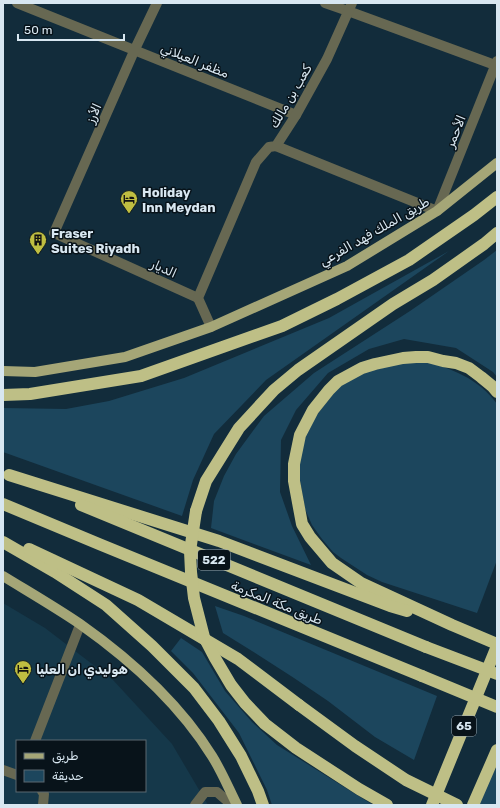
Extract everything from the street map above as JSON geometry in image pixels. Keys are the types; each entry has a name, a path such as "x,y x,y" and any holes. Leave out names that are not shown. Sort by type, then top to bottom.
{"highway":[{"path":"3,395 30,394 140,376 282,326 337,299 409,260 474,215 497,197"},
{"path":"387,805 359,789 296,748 265,724 230,685 204,637 194,598 190,572 190,551 196,511 206,481 239,428 274,390 298,370 393,304 433,280 497,233"},
{"path":"497,392 492,386 469,368 456,363 428,357 396,359 362,368 338,380 313,410 300,435 294,464 294,481 302,524 323,554 332,563 361,584 497,645"},
{"path":"6,474 219,541 390,606 452,626"},
{"name":"طريق مكة المكرمة","path":"6,474 426,647 497,674"},
{"name":"طريق مكة المكرمة","path":"3,504 497,706"},
{"path":"3,536 138,600 238,659 355,746 406,780 457,805"},
{"path":"3,542 55,572 106,606 152,646 194,688 219,721 241,756 263,805"},
{"name":"65","path":"432,805 497,645"},
{"path":"473,805 497,750"}],"main road":[{"name":"طريق الملك فهد الفرعي","path":"3,371 36,372 125,357 211,327 346,266 437,211 497,163"},
{"path":"3,576 80,625 118,653 156,686 187,720 213,757 237,805"}],"street":[{"name":"مظفر العيلاني","path":"17,3 296,115"},
{"name":"الأرز","path":"54,233 157,3"},
{"path":"325,3 350,7 496,63"},
{"name":"كعب بن مالك","path":"198,298 256,162 270,147 276,146 296,115 327,59 350,7"},
{"name":"الأحمر","path":"437,211 496,63"},
{"path":"276,146 437,211"},
{"name":"الديار","path":"54,233 198,298"},
{"path":"198,298 211,327"},
{"path":"35,740 80,625"},
{"path":"3,770 16,775"},
{"path":"43,792 44,805"},
{"path":"195,805 205,792 217,792 232,805"}],"shaded area":[{"path":"3,603 45,628 113,680 172,744 208,805 3,805"}],"green space":[{"path":"497,250 497,377 493,372 456,348 404,339 369,349 328,373 296,410 281,440 280,492 292,526 311,565 211,528 214,501 224,476 236,454 264,416 314,373 410,311"},
{"path":"449,251 266,380 214,434 193,480 182,516 3,452 3,408 66,409 109,401 184,378 329,318"},
{"path":"421,361 443,367 463,375 482,388 497,404 497,560 477,613 382,582 367,575 333,552 312,525 305,509 299,475 299,458 309,425 340,385 370,368"},
{"path":"215,606 244,616 437,696 414,760 375,737 328,701 223,633"},
{"path":"181,638 202,652 225,691 252,722 277,745 373,805 272,805 267,790 239,733 193,673 171,651"},
{"path":"497,766 497,805 477,804"}],"place":[{"name":"Holiday Inn Meydan","path":"129,214"},
{"name":"Fraser Suites Riyadh","path":"38,255"},
{"name":"هوليدي ان العليا","path":"23,684"}]}
